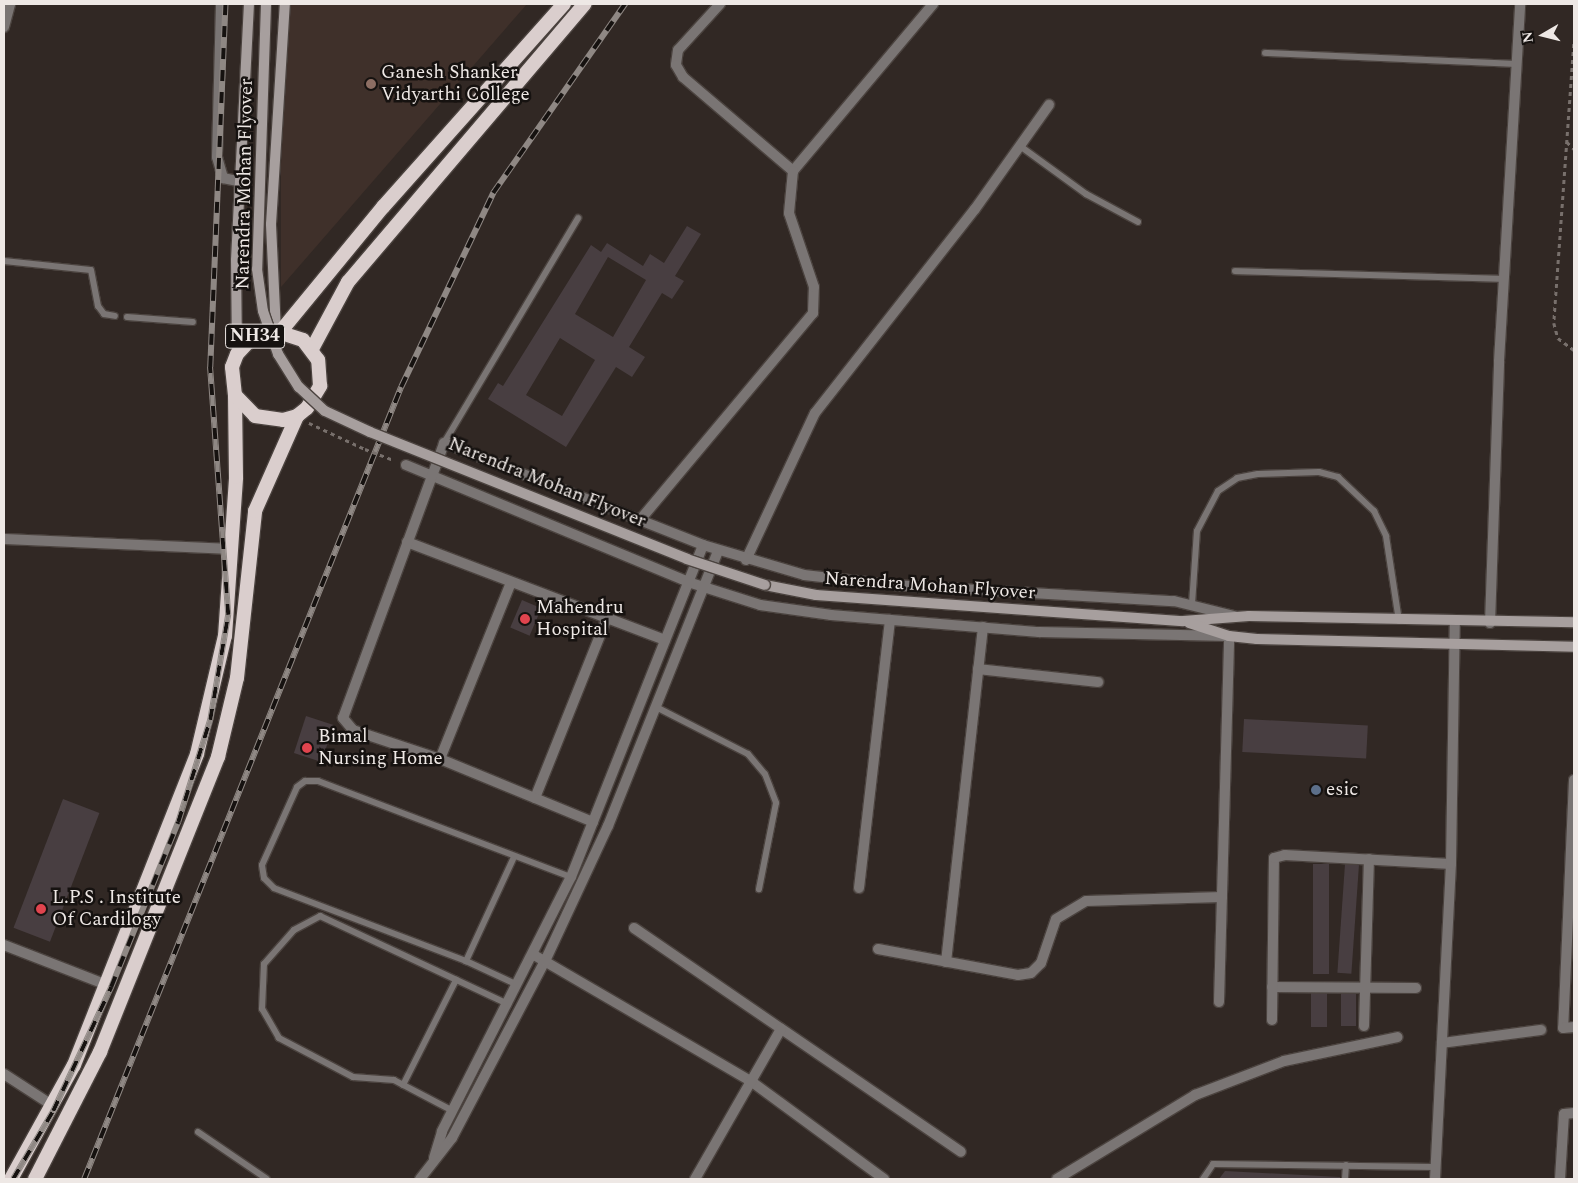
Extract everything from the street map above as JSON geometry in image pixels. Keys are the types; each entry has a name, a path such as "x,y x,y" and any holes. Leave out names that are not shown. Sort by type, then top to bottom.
{"highway":[{"name":"NH34","path":"11,1179 52,1105 107,985 197,754 225,636 232,550 235,395 232,367 237,354 254,337 279,331 383,207 564,4"},
{"name":"NH34","path":"312,349 348,282 585,4"},
{"name":"NH34","path":"35,1179 100,1052 218,757 237,678 255,511 297,416 311,403 320,386 321,373 312,349 279,331"},
{"path":"235,395 255,416 276,420 297,416"}],"main road":[{"path":"237,354 249,4"},
{"name":"Narendra Mohan Flyover","path":"266,4 257,269 263,311 278,354 299,387 325,411 370,432 687,559 764,585 816,595 1183,621 1237,617 1490,623 1574,622"},
{"path":"279,331 271,233 285,4"},
{"name":"Narendra Mohan Flyover","path":"1183,621 1229,636 1574,647"}],"street":[{"path":"4,27 10,4"},
{"path":"221,4 219,172 224,178 242,182"},
{"path":"720,4 678,50 676,65 682,77 793,171"},
{"path":"640,520 813,313 814,287 789,214 793,171 934,4"},
{"path":"1490,623 1514,64 1520,4"},
{"path":"746,560 815,413 1020,146 1048,105"},
{"path":"593,822 440,760 353,730 343,718 444,443 718,551 804,575 893,585 1192,604 1237,617"},
{"path":"406,465 688,582 760,605 890,620 983,627 1229,636 1219,1002"},
{"path":"4,539 232,550"},
{"path":"407,542 665,640"},
{"path":"434,1158 453,1111 534,955 571,877 703,545"},
{"path":"420,1179 434,1158 452,1138 545,962 656,707 718,551"},
{"path":"440,760 511,582"},
{"path":"535,798 607,618"},
{"path":"859,888 890,620"},
{"path":"1435,1179 1451,864 1454,642 1456,621"},
{"path":"946,962 983,627"},
{"path":"978,669 1098,682"},
{"path":"1574,780 1572,943 1564,1028 1574,1027"},
{"path":"1272,1020 1274,858 1285,855 1451,864"},
{"path":"1364,1026 1369,859"},
{"path":"878,949 1018,975 1031,973 1041,962 1056,919 1086,901 1222,898"},
{"path":"634,928 961,1152"},
{"path":"4,945 107,985"},
{"path":"534,955 752,1082 884,1179"},
{"path":"1272,987 1416,988"},
{"path":"696,1179 781,1029"},
{"path":"1442,1043 1541,1030"},
{"path":"1057,1179 1195,1095 1284,1061 1398,1037"},
{"path":"4,1074 52,1105"},
{"path":"1560,1179 1564,1114 1574,1113"}],"lane":[{"path":"1265,53 1514,64"},
{"path":"1020,146 1086,194 1138,222"},
{"path":"444,443 578,218"},
{"path":"4,261 91,270 98,306 104,314 115,316"},
{"path":"1235,271 1504,279"},
{"path":"127,317 194,322"},
{"path":"1192,604 1197,531 1218,491 1237,478 1258,474 1319,472 1338,477 1374,511 1386,536 1399,620"},
{"path":"656,707 748,754 770,782 776,803 759,889"},
{"path":"518,985 466,961 349,919 274,888 264,878 262,865 298,787 305,781 318,781 514,857 571,877"},
{"path":"466,961 514,857"},
{"path":"453,1111 394,1080 353,1077 279,1038 262,1009 264,964 294,930 320,916 508,1004"},
{"path":"403,1085 456,980"},
{"path":"198,1132 267,1179"},
{"path":"1203,1179 1213,1164 1435,1167"},
{"path":"1345,1179 1346,1165"}],"path":[{"path":"1574,44 1554,323 1558,338 1574,350"},
{"path":"1567,142 1574,149"},
{"path":"297,416 366,449 394,460"}],"shaded area":[{"name":"Ganesh Shanker Vidyarthi College","path":"290,4 527,4 281,287 281,164"}],"building":[{"path":"687,226 701,234 675,276 684,281 672,299 662,293 629,347 645,357 632,377 616,367 566,447 488,399 498,383 503,386 591,245 601,252 607,243 643,266 650,254 664,263","holes":["608,257 646,280 613,337 575,314","560,338 595,360 562,416 526,395"]},
{"path":"522,600 541,608 530,636 510,628"},
{"path":"306,716 334,725 322,762 294,753"},
{"path":"1244,719 1368,725 1366,758 1242,752"},
{"path":"63,799 99,813 50,942 14,928"},
{"path":"1313,864 1329,864 1329,974 1313,974"},
{"path":"1345,864 1359,865 1351,974 1337,973"},
{"path":"1311,989 1327,989 1327,1027 1311,1027"},
{"path":"1341,989 1356,989 1356,1026 1341,1026"},
{"path":"1225,1171 1340,1177 1340,1179 1219,1179"}],"railway":[{"path":"13,1179 53,1111 111,987 178,822 210,720 228,615 210,367 225,4"},
{"path":"84,1179 401,387 493,193 625,4"}],"place":[{"name":"Ganesh Shanker Vidyarthi College","path":"371,84"},
{"name":"Mahendru Hospital","path":"525,619"},
{"name":"Bimal Nursing Home","path":"307,748"},
{"name":"esic","path":"1316,790"},
{"name":"L.P.S . Institute Of Cardilogy","path":"41,909"}]}
